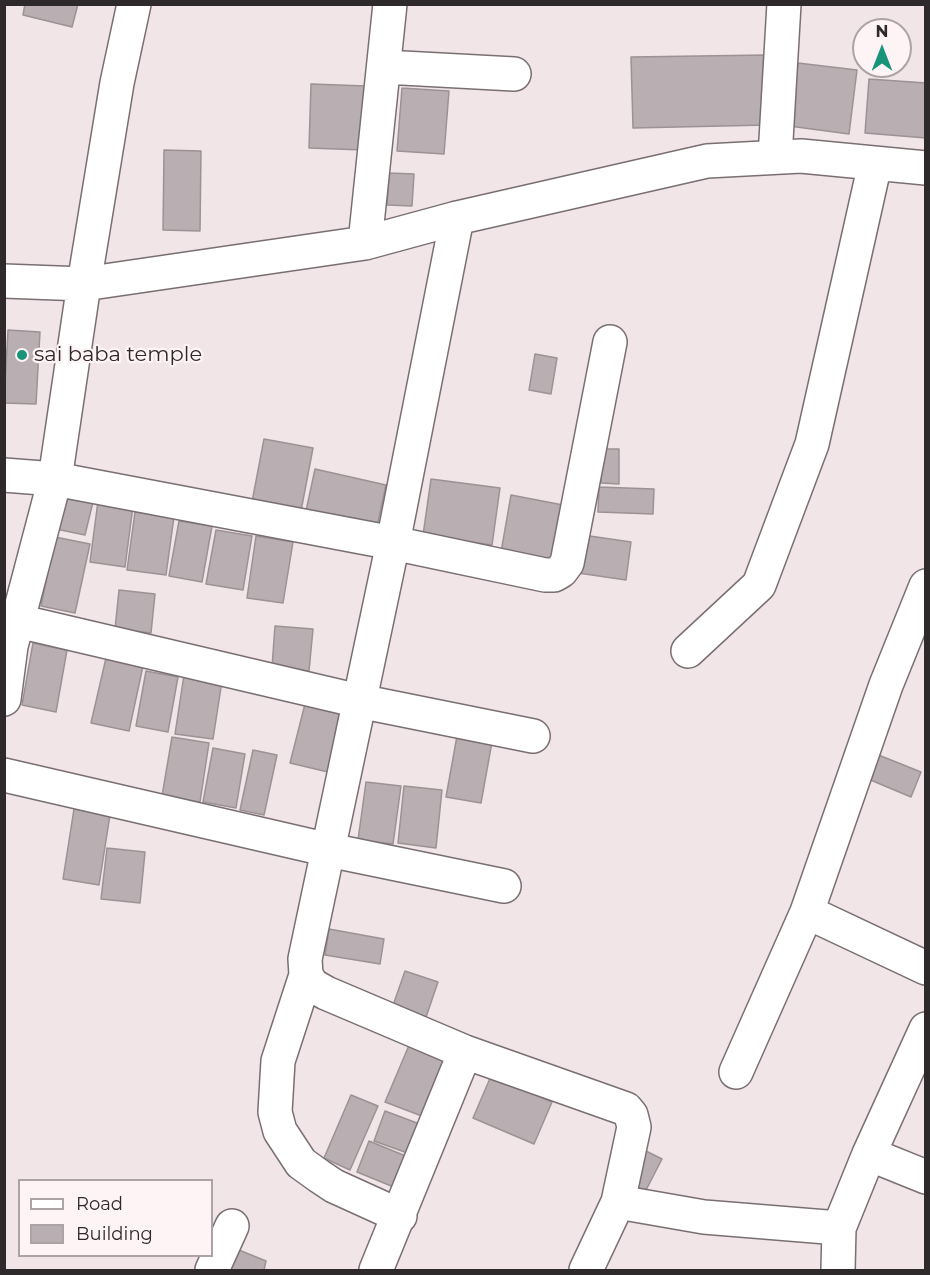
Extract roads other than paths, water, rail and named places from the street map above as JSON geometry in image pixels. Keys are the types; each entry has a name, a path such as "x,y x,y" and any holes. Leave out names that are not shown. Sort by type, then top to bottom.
{"street":[{"path":"4,699 11,637 56,479 84,284 117,83 134,4"},
{"path":"365,243 390,4"},
{"path":"775,157 784,4"},
{"path":"384,66 514,74"},
{"path":"4,281 84,284 365,243 456,218 707,161 801,156 926,168"},
{"path":"688,651 759,585 812,444 872,177 873,163"},
{"path":"456,218 393,543 304,959 306,975 312,985 326,993 465,1052 626,1109 632,1115 634,1127 618,1202 586,1270"},
{"path":"4,476 56,479 554,575 561,571 567,563 610,342"},
{"path":"736,1072 807,912 886,685 926,586"},
{"path":"11,637 359,701 533,736"},
{"path":"4,775 329,850 504,886"},
{"path":"807,912 926,968"},
{"path":"306,975 278,1061 275,1112 280,1131 301,1163 319,1176 334,1186 400,1216"},
{"path":"838,1270 839,1228 869,1154 926,1029"},
{"path":"376,1270 400,1216 465,1052"},
{"path":"869,1154 926,1177"},
{"path":"618,1202 704,1216 839,1228"},
{"path":"212,1270 232,1226"}],"place":[{"name":"sai baba temple","path":"22,355"}]}
